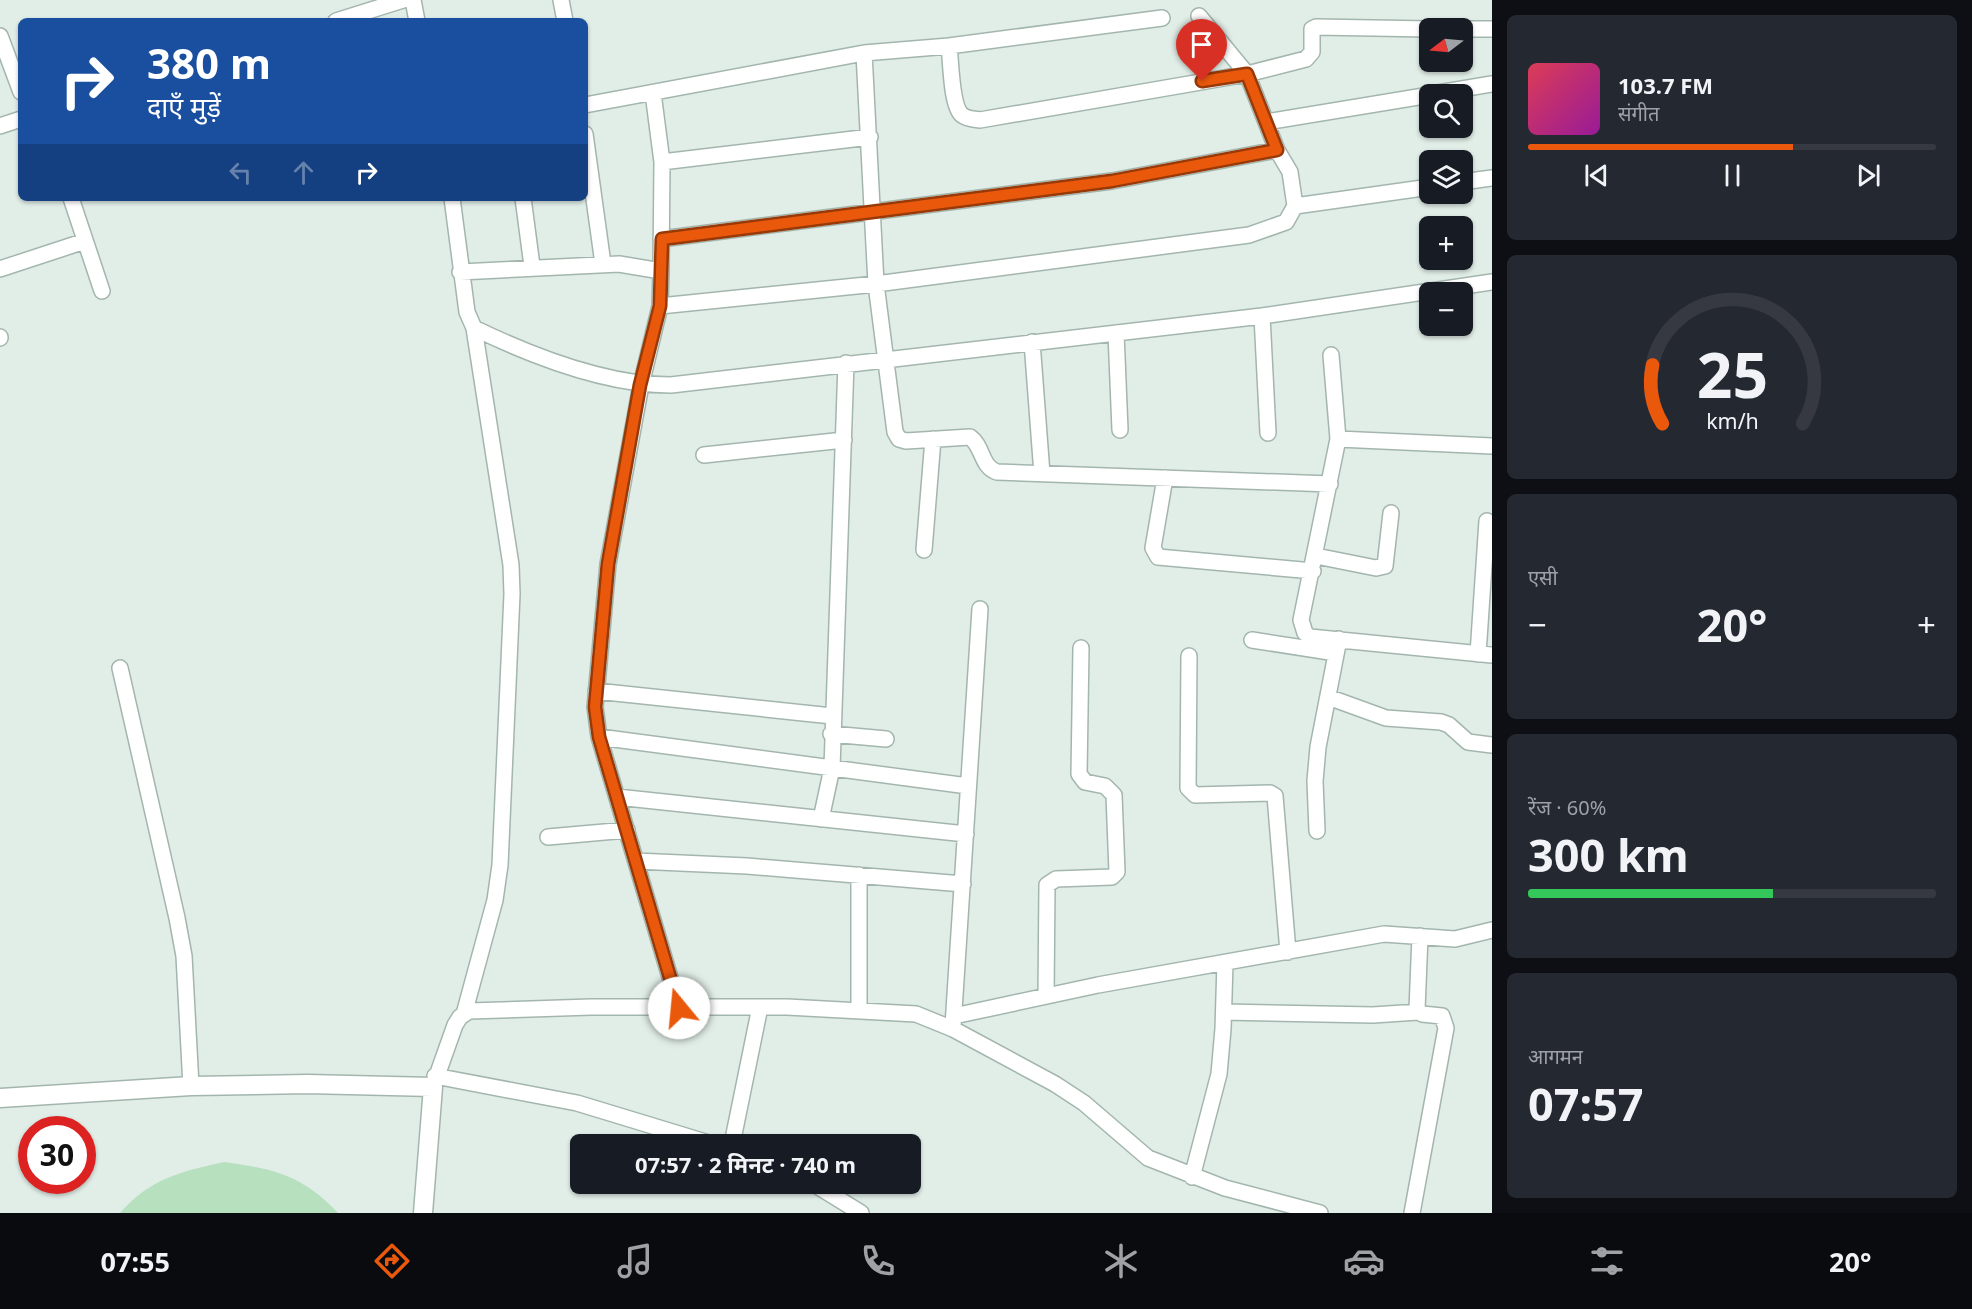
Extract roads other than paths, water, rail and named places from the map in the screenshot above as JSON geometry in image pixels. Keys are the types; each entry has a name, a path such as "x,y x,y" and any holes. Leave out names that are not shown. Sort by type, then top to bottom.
{"street":[{"path":"346,18 403,0"},
{"path":"413,0 416,18"},
{"path":"561,0 564,18"},
{"path":"660,306 876,284 1249,235 1286,222 1295,206 1290,172 1277,150 1247,74 1199,16"},
{"path":"588,104 864,53 950,46 1162,18"},
{"path":"950,46 955,103 960,114 967,118 980,120 1247,74 1309,58 1314,28 1419,29"},
{"path":"1473,29 1492,29"},
{"path":"0,36 18,85"},
{"path":"864,53 876,284 884,358 897,436 906,441 970,437 977,443 992,471 1330,484"},
{"path":"1473,87 1492,84"},
{"path":"652,93 662,162 660,306 640,385 608,564 596,691 599,737 679,1008"},
{"path":"1266,122 1419,97"},
{"path":"0,126 18,120"},
{"path":"662,162 870,138"},
{"path":"662,239 1112,181 1277,150"},
{"path":"588,156 603,264"},
{"path":"1473,181 1492,178"},
{"path":"1295,206 1419,189"},
{"path":"72,201 102,291"},
{"path":"423,1213 434,1082 455,1025 464,1014 495,900 500,865 512,594 506,530 474,328 467,312 460,272 452,201"},
{"path":"523,201 532,266"},
{"path":"0,269 85,241"},
{"path":"460,272 532,266 603,264 619,264 661,271"},
{"path":"474,328 498,340 606,378 640,385 671,385 884,358 1262,316 1492,282"},
{"path":"1262,316 1268,433"},
{"path":"1116,333 1120,429"},
{"path":"1032,342 1042,474"},
{"path":"1331,355 1338,439 1301,620 1302,626 1311,637 1337,646"},
{"path":"821,819 832,768 831,734 846,363"},
{"path":"924,550 933,439"},
{"path":"1338,439 1492,446"},
{"path":"704,455 844,440"},
{"path":"1165,478 1153,548 1158,557 1376,568 1385,566 1391,513"},
{"path":"1252,640 1485,655 1487,521"},
{"path":"953,1023 980,609"},
{"path":"1317,831 1315,781 1318,747 1337,646"},
{"path":"1046,995 1047,885 1056,879 1112,878 1117,872 1114,795 1105,786 1085,782 1078,769 1081,648"},
{"path":"1189,656 1188,788 1195,795 1270,793 1275,796 1288,952"},
{"path":"120,668 184,956 190,1086"},
{"path":"596,691 832,716"},
{"path":"1328,697 1386,718 1441,722 1449,725 1468,742 1492,745"},
{"path":"831,734 886,740"},
{"path":"599,737 968,786"},
{"path":"617,797 966,834"},
{"path":"548,837 627,830"},
{"path":"636,861 963,884"},
{"path":"859,875 859,1010"},
{"path":"953,1023 1046,995 1384,934 1463,939 1492,930"},
{"path":"1418,1012 1416,1005 1420,936"},
{"path":"1192,1177 1219,1074 1225,963"},
{"path":"464,1014 476,1011 488,1013 591,1007 760,1007 916,1014 953,1023 1055,1084 1084,1103 1148,1158 1192,1177 1263,1200 1320,1213"},
{"path":"734,1134 760,1007"},
{"path":"1224,1012 1373,1015 1418,1012 1442,1016 1446,1028 1412,1213"},
{"path":"0,1098 190,1086 434,1082 577,1103 679,1134"},
{"path":"830,1194 861,1213"}]}
